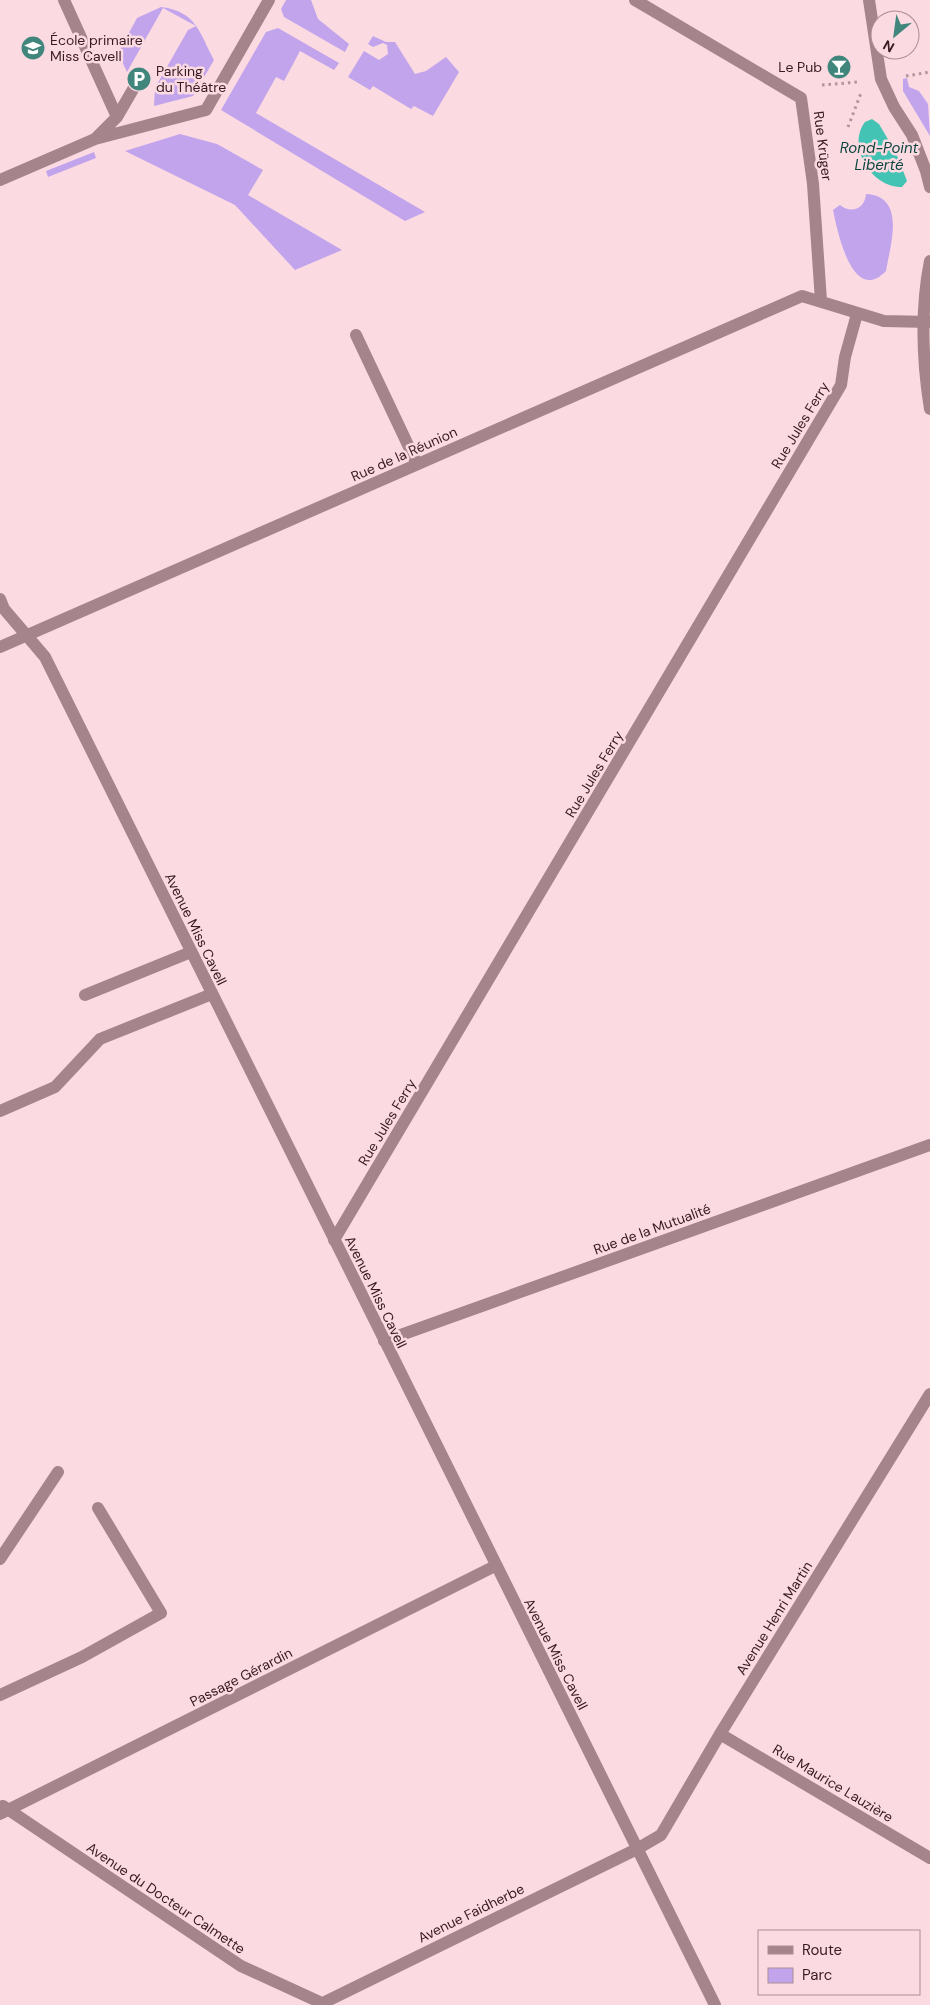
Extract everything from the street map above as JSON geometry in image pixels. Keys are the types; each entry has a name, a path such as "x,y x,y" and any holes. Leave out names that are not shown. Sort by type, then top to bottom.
{"street":[{"path":"64,0 117,117"},
{"path":"0,180 95,139 206,110 269,0"},
{"path":"635,0 793,94"},
{"path":"870,0 881,79 894,107 912,135 930,187"},
{"path":"95,139 117,117 139,79"},
{"name":"Rue Krüger","path":"793,94 801,98 812,184 821,300"},
{"path":"930,261 924,368 930,409"},
{"name":"Rue de la Réunion","path":"0,647 802,296 821,300 884,322 926,322"},
{"name":"Rue Jules Ferry","path":"334,1240 841,385 845,357 857,314"},
{"path":"356,334 417,464"},
{"name":"Avenue Miss Cavell","path":"0,599 4,609 45,657 715,2005"},
{"path":"85,995 191,952"},
{"path":"0,1111 55,1087 100,1040 212,994"},
{"name":"Rue de la Mutualité","path":"384,1342 930,1145"},
{"name":"Avenue Henri Martin","path":"637,1849 661,1835 720,1734 930,1394"},
{"path":"0,1560 58,1472"},
{"path":"0,1695 82,1657 160,1613 98,1508"},
{"name":"Passage Gérardin","path":"3,1810 496,1566"},
{"name":"Rue Maurice Lauzière","path":"720,1734 930,1858"},
{"name":"Avenue du Docteur Calmette","path":"3,1810 241,1966 322,2004"},
{"name":"Avenue Faidherbe","path":"322,2004 637,1849"}],"path":[{"path":"898,78 930,72"},
{"path":"793,94 803,86 865,81"},
{"path":"848,127 861,90"}],"green space":[{"path":"286,0 311,0 318,19 349,44 345,52 284,17 281,9"},
{"path":"161,7 182,13 196,26 163,8 127,72 118,53 137,18"},
{"path":"196,26 214,60 193,96 154,106 155,88 188,30"},
{"path":"278,28 339,63 334,70 300,51 284,81 276,77 256,113 425,212 405,221 221,110 266,32"},
{"path":"373,36 386,42 395,42 415,74 426,71 446,57 459,72 433,116 414,106 411,109 373,86 370,90 348,77 364,51 379,60 388,54 387,45 383,43 373,47 368,44"},
{"path":"907,78 909,87 919,91 928,104 930,136 903,91 903,79"},
{"path":"180,134 217,144 263,170 248,195 342,250 295,270 235,205 125,151"},
{"path":"94,152 96,158 48,177 46,171"},
{"path":"866,194 879,197 887,203 893,224 886,271 874,279 864,279 855,272 848,261 833,210 840,205 849,209 857,208 863,203"}],"water":[{"name":"Rond-Point Liberté","path":"872,119 879,124 896,153 907,181 902,187 891,186 881,181 865,164 860,154 860,132 865,122"}],"place":[{"name":"École primaire Miss Cavell","path":"33,48"},
{"name":"Le Pub","path":"839,67"},
{"name":"Parking du Théâtre","path":"139,79"}]}
